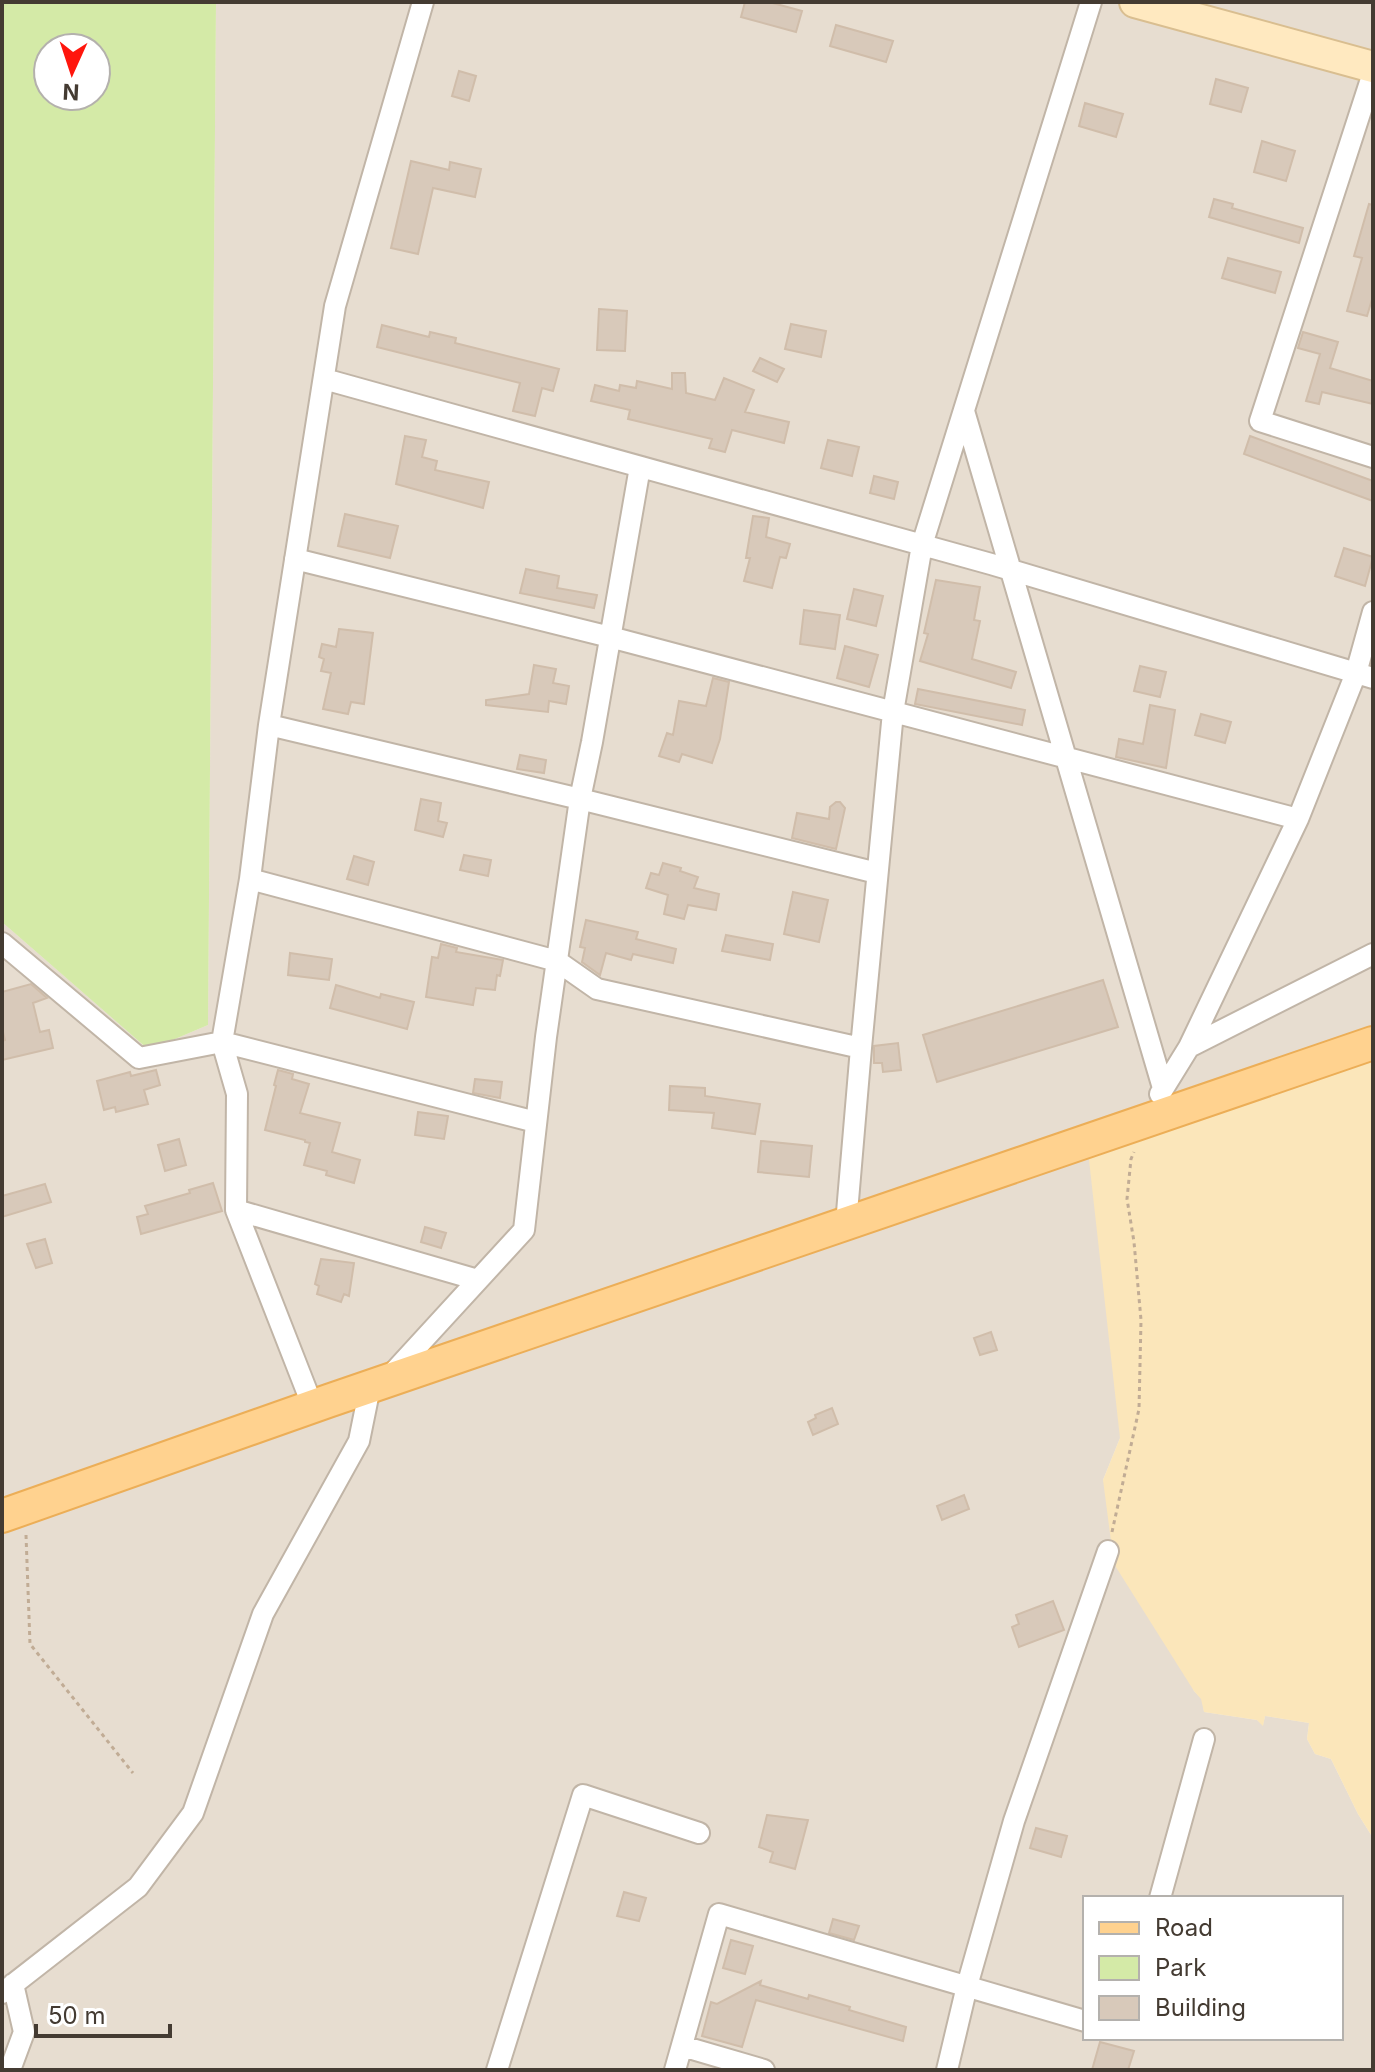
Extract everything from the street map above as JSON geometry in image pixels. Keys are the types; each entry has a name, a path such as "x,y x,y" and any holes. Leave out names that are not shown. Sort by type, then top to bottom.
{"main road":[{"path":"1135,2 1373,70"},
{"path":"14,1512 1373,1043"}],"street":[{"path":"313,1407 236,1210 237,1094 222,1042 250,879 269,725 335,306 423,2"},
{"path":"846,1224 893,712 922,545 1091,2"},
{"path":"1373,70 1260,421 1373,457"},
{"path":"324,379 1011,570 1364,675"},
{"path":"964,411 1163,1088"},
{"path":"10,2070 24,2032 8,1989 138,1887 193,1813 263,1614 359,1441 377,1385 524,1230 580,799 640,467"},
{"path":"295,559 610,637 1298,819"},
{"path":"1148,1120 1163,1088 1189,1047 1364,675 1373,612"},
{"path":"269,725 877,873"},
{"path":"250,879 557,961 597,989 861,1048"},
{"path":"2,943 139,1058 222,1042 536,1122"},
{"path":"1189,1047 1373,954"},
{"path":"236,1210 478,1280"},
{"path":"947,2070 967,1986 1014,1821 1108,1551"},
{"path":"1161,1896 1204,1739"},
{"path":"497,2070 583,1795 699,1833"},
{"path":"675,2070 719,1914 1083,2020"},
{"path":"682,2046 764,2070"}],"path":[{"path":"1108,1551 1139,1409 1141,1320 1127,1199 1131,1159 1148,1120"},
{"path":"14,1512 30,1644 133,1773"}],"shaded area":[{"path":"216,2 1373,2 1373,1029 1120,1438 1103,1480 1194,1691 1202,1699 1204,1712 1257,1720 1263,1725 1265,1716 1309,1723 1307,1739 1315,1754 1331,1759 1373,1838 1373,2070 2,2070 2,922 149,1050 208,1025"}],"green space":[{"path":"2,2 216,2 208,1025 149,1050 2,922"}],"sand":[{"path":"1373,1029 1373,1838 1331,1759 1315,1754 1307,1739 1309,1723 1265,1716 1263,1726 1257,1720 1204,1712 1201,1699 1114,1564 1103,1480 1120,1438 1087,1142"}],"building":[{"path":"745,2 769,2 802,11 796,32 741,17"},
{"path":"836,25 893,41 886,62 830,46"},
{"path":"459,71 476,76 469,101 452,96"},
{"path":"1216,79 1248,88 1241,112 1210,104"},
{"path":"1085,103 1123,114 1116,137 1079,126"},
{"path":"1262,141 1295,151 1286,181 1254,172"},
{"path":"411,161 449,170 450,162 481,169 475,197 433,188 418,254 391,248"},
{"path":"1214,199 1233,204 1232,208 1303,228 1299,243 1209,217"},
{"path":"1369,204 1373,205 1373,296 1367,316 1347,311 1362,258 1354,256"},
{"path":"1228,258 1281,272 1275,293 1222,278"},
{"path":"599,309 627,311 625,351 597,350"},
{"path":"791,324 826,331 821,357 785,349"},
{"path":"382,325 429,337 430,332 456,338 455,343 559,369 553,391 542,388 535,416 513,411 520,383 377,347"},
{"path":"1303,332 1338,342 1330,368 1373,381 1373,404 1322,392 1319,404 1306,401 1320,354 1298,348"},
{"path":"760,358 784,369 777,382 753,371"},
{"path":"672,373 685,373 686,393 715,400 724,378 754,390 745,412 789,422 784,443 732,430 725,452 709,448 712,439 628,419 630,410 591,401 595,385 619,391 620,385 636,388 637,381 672,389"},
{"path":"405,436 426,440 422,457 437,461 435,470 489,482 483,508 396,484"},
{"path":"1250,436 1373,481 1373,501 1244,454"},
{"path":"828,440 859,447 852,476 821,468"},
{"path":"874,476 898,482 894,499 870,493"},
{"path":"345,514 398,526 390,558 338,546"},
{"path":"753,516 769,518 766,537 790,544 786,558 780,557 772,588 744,581 750,558 746,558"},
{"path":"1344,548 1373,557 1365,586 1335,576"},
{"path":"526,569 559,576 557,588 597,595 594,608 520,593"},
{"path":"936,580 980,587 974,620 980,621 972,659 1016,672 1011,688 920,661 928,634 924,633"},
{"path":"854,589 883,596 876,626 847,619"},
{"path":"804,610 840,615 835,649 800,644"},
{"path":"339,629 373,633 364,704 351,702 348,714 323,709 331,673 321,671 324,659 319,657 322,644 336,647"},
{"path":"845,646 878,655 869,687 837,678"},
{"path":"534,665 556,669 553,683 569,686 566,704 549,701 548,712 486,705 486,700 529,694"},
{"path":"1140,666 1166,672 1160,697 1134,691"},
{"path":"713,678 729,682 720,739 712,763 682,754 679,762 659,756 667,733 673,735 679,701 706,706"},
{"path":"918,689 1025,710 1022,725 915,704"},
{"path":"1150,705 1175,710 1166,768 1116,757 1119,739 1143,744"},
{"path":"1201,714 1231,722 1225,743 1195,735"},
{"path":"520,755 546,760 544,773 517,769"},
{"path":"421,799 441,803 438,821 447,823 443,837 415,830"},
{"path":"836,802 845,808 836,849 792,838 797,813 829,819 830,807"},
{"path":"464,855 491,860 488,876 460,870"},
{"path":"354,856 374,862 368,885 347,879"},
{"path":"663,863 698,877 694,888 719,894 716,910 688,905 684,919 664,914 668,895 646,888 651,873 659,875"},
{"path":"793,892 828,900 819,942 784,934"},
{"path":"586,920 638,932 636,939 676,949 673,963 633,954 631,960 606,953 600,975 582,962 585,948 580,947"},
{"path":"726,935 773,944 770,960 722,951"},
{"path":"441,944 457,948 456,952 503,960 495,990 476,988 473,1005 426,997 432,957 438,958"},
{"path":"290,953 332,959 329,980 288,975"},
{"path":"1103,980 1118,1027 937,1082 923,1035"},
{"path":"31,984 47,998 33,1003 40,1032 49,1030 53,1048 2,1060 2,1041 5,1040 2,992"},
{"path":"336,985 380,998 381,994 414,1002 407,1029 330,1008"},
{"path":"898,1043 901,1070 883,1072 882,1063 874,1063 874,1046"},
{"path":"156,1070 160,1085 144,1090 148,1104 116,1112 115,1107 104,1110 97,1081 130,1072 131,1076"},
{"path":"278,1070 293,1074 292,1079 309,1084 300,1113 340,1123 332,1152 360,1160 354,1183 304,1165 310,1143 305,1140 265,1130"},
{"path":"475,1079 502,1082 500,1098 473,1093"},
{"path":"670,1086 705,1088 705,1096 760,1104 755,1134 712,1128 714,1113 669,1110"},
{"path":"418,1112 448,1116 444,1139 415,1135"},
{"path":"179,1139 186,1165 165,1171 158,1145"},
{"path":"761,1141 812,1146 809,1177 758,1172"},
{"path":"213,1183 222,1211 141,1234 137,1217 148,1214 145,1206"},
{"path":"45,1184 51,1202 2,1217 2,1196"},
{"path":"425,1227 446,1233 441,1248 421,1242"},
{"path":"45,1239 52,1263 36,1268 27,1244"},
{"path":"321,1259 354,1263 349,1296 344,1294 341,1302 317,1294 319,1286 315,1284"},
{"path":"991,1332 997,1350 980,1355 974,1338"},
{"path":"832,1408 838,1424 813,1435 808,1422 816,1418 815,1415"},
{"path":"964,1495 969,1509 942,1520 937,1506"},
{"path":"1053,1601 1064,1630 1019,1647 1012,1627 1019,1624 1016,1615"},
{"path":"767,1815 808,1820 795,1869 770,1862 773,1852 759,1847"},
{"path":"1036,1828 1067,1836 1061,1857 1030,1848"},
{"path":"624,1892 646,1898 639,1921 617,1916"},
{"path":"833,1919 859,1926 854,1940 829,1933"},
{"path":"731,1940 753,1946 745,1974 723,1968"},
{"path":"761,1981 760,1985 808,1999 809,1995 906,2027 903,2041 756,2000 742,2047 702,2036 711,2002 717,2004"},
{"path":"1100,2042 1134,2051 1128,2070 1092,2070"}]}
